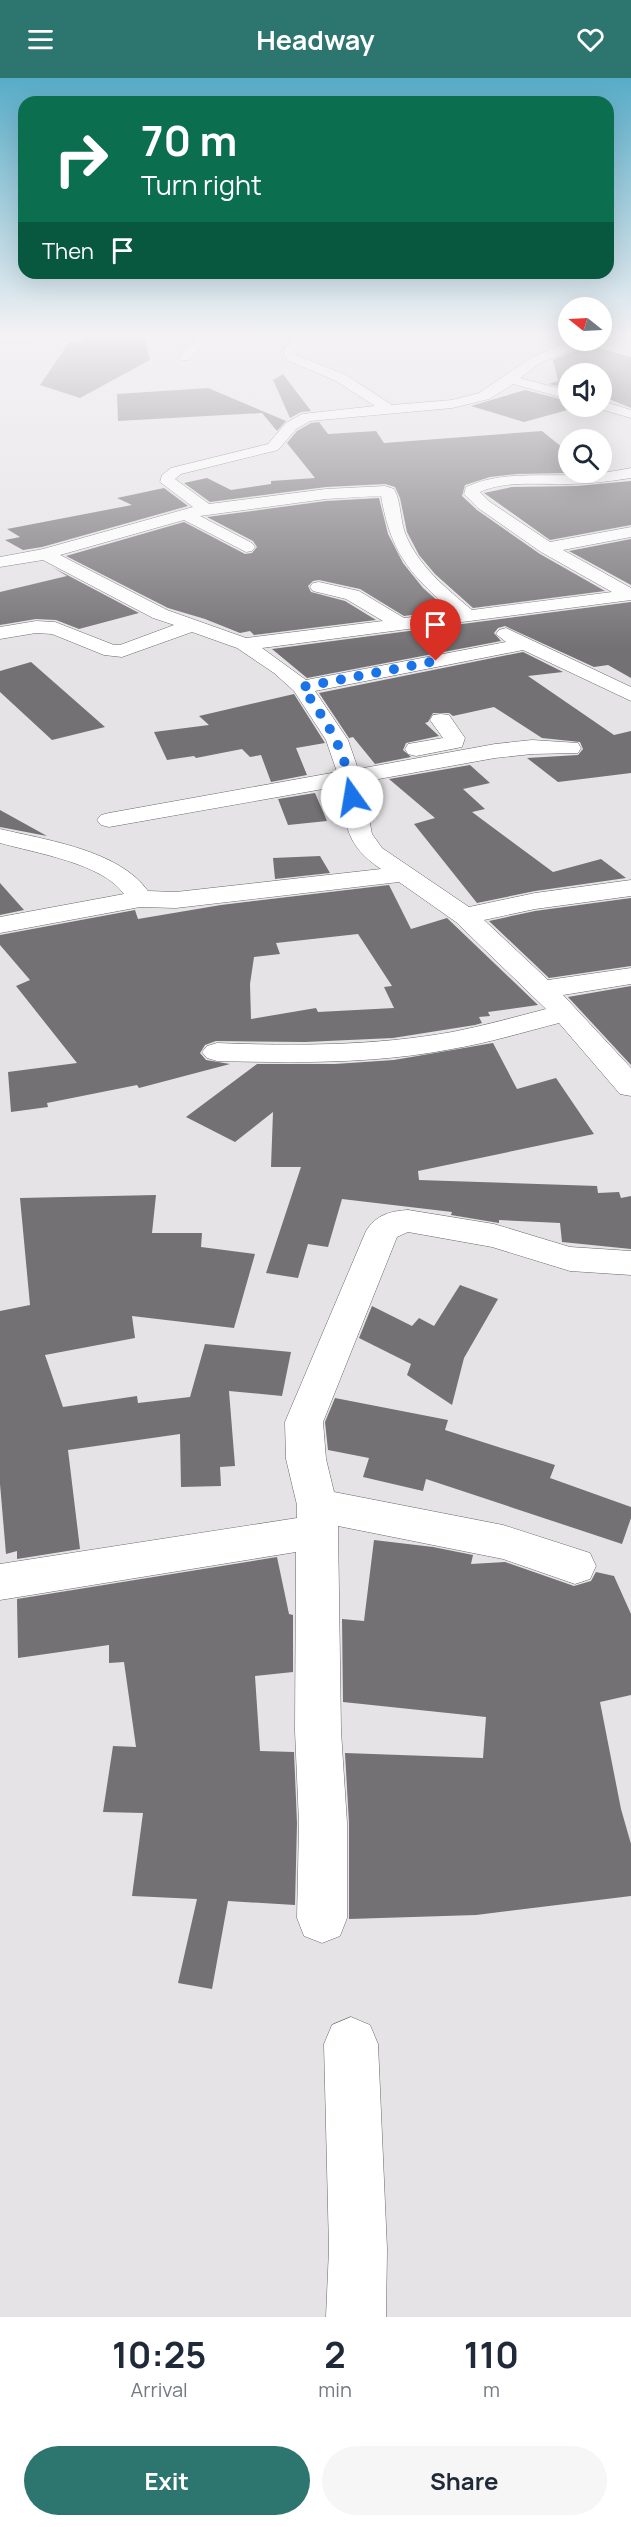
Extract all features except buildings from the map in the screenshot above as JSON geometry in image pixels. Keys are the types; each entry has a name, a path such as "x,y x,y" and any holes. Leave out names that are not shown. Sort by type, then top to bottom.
{"street":[{"path":"206,509 168,482 167,478 185,468 273,447 279,439"},
{"path":"631,473 587,479 496,482 472,490 472,494 484,506 547,548 631,595"},
{"path":"0,562 45,554 206,509 374,489 385,491 388,492 397,534 406,552 427,579 468,616 631,695"},
{"path":"186,515 246,547"},
{"path":"547,548 631,532"},
{"path":"45,554 160,614 244,644 265,657 302,687 337,740 347,770 355,816 363,841 373,853 465,916 566,1013 631,1087"},
{"path":"319,587 341,590 358,596 400,624"},
{"path":"244,644 631,595"},
{"path":"0,633 48,627 111,651 122,651 193,625"},
{"path":"302,687 524,644"},
{"path":"109,820 347,770 454,742 454,738 441,720"},
{"path":"347,770 532,747 570,748"},
{"path":"0,836 76,855 128,884 136,890 140,899"},
{"path":"0,925 140,899 176,900 404,874"},
{"path":"465,916 535,901 631,888"},
{"path":"540,990 631,976"},
{"path":"217,1052 290,1054 392,1050 453,1040 566,1013"},
{"path":"322,1918 323,1823 318,1731 316,1519 306,1459 304,1422 383,1231 395,1222 408,1221 494,1236 570,1259 631,1263"},
{"path":"0,1582 316,1519 503,1542 575,1566"},
{"path":"351,2044 358,2249 356,2317"}],"route":[{"path":"352,797 350,777 337,740 302,687 436,661"}]}
